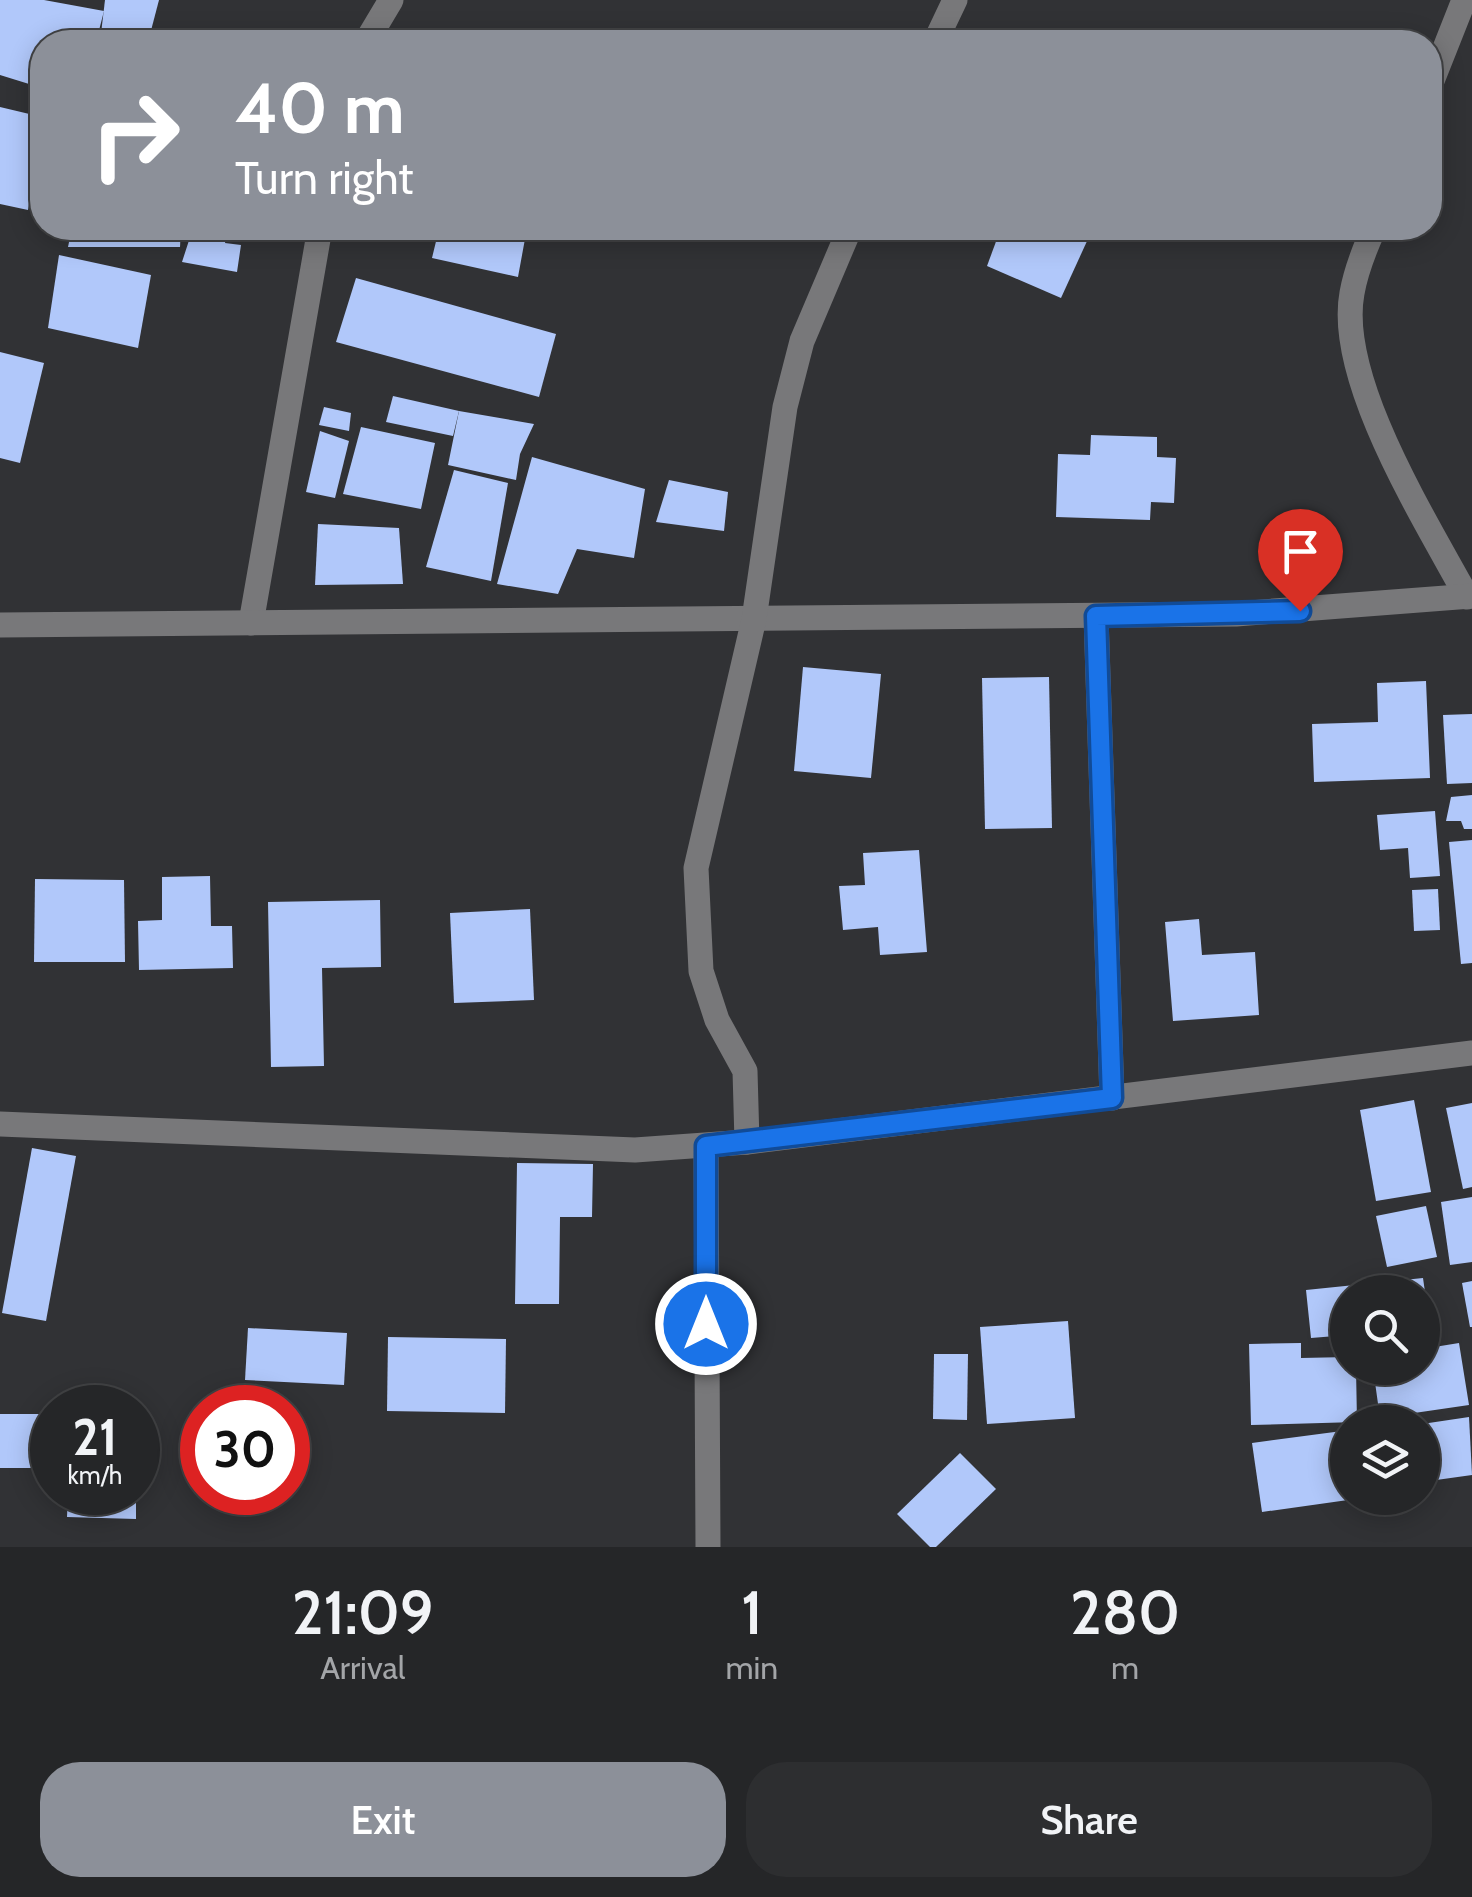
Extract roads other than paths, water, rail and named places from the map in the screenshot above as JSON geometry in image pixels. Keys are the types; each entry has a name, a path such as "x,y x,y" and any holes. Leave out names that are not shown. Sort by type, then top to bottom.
{"street":[{"path":"373,30 391,0"},
{"path":"941,30 955,0"},
{"path":"1442,56 1464,0"},
{"path":"250,623 318,240"},
{"path":"747,1142 744,1071 717,1020 701,970 696,868 754,619 785,406 802,340 845,240"},
{"path":"0,625 1236,614 1470,596 1388,447 1356,366 1351,296 1370,240"},
{"path":"1096,616 1112,1098"},
{"path":"0,1124 635,1150 747,1142 1472,1053"},
{"path":"706,1146 708,1547"}]}
